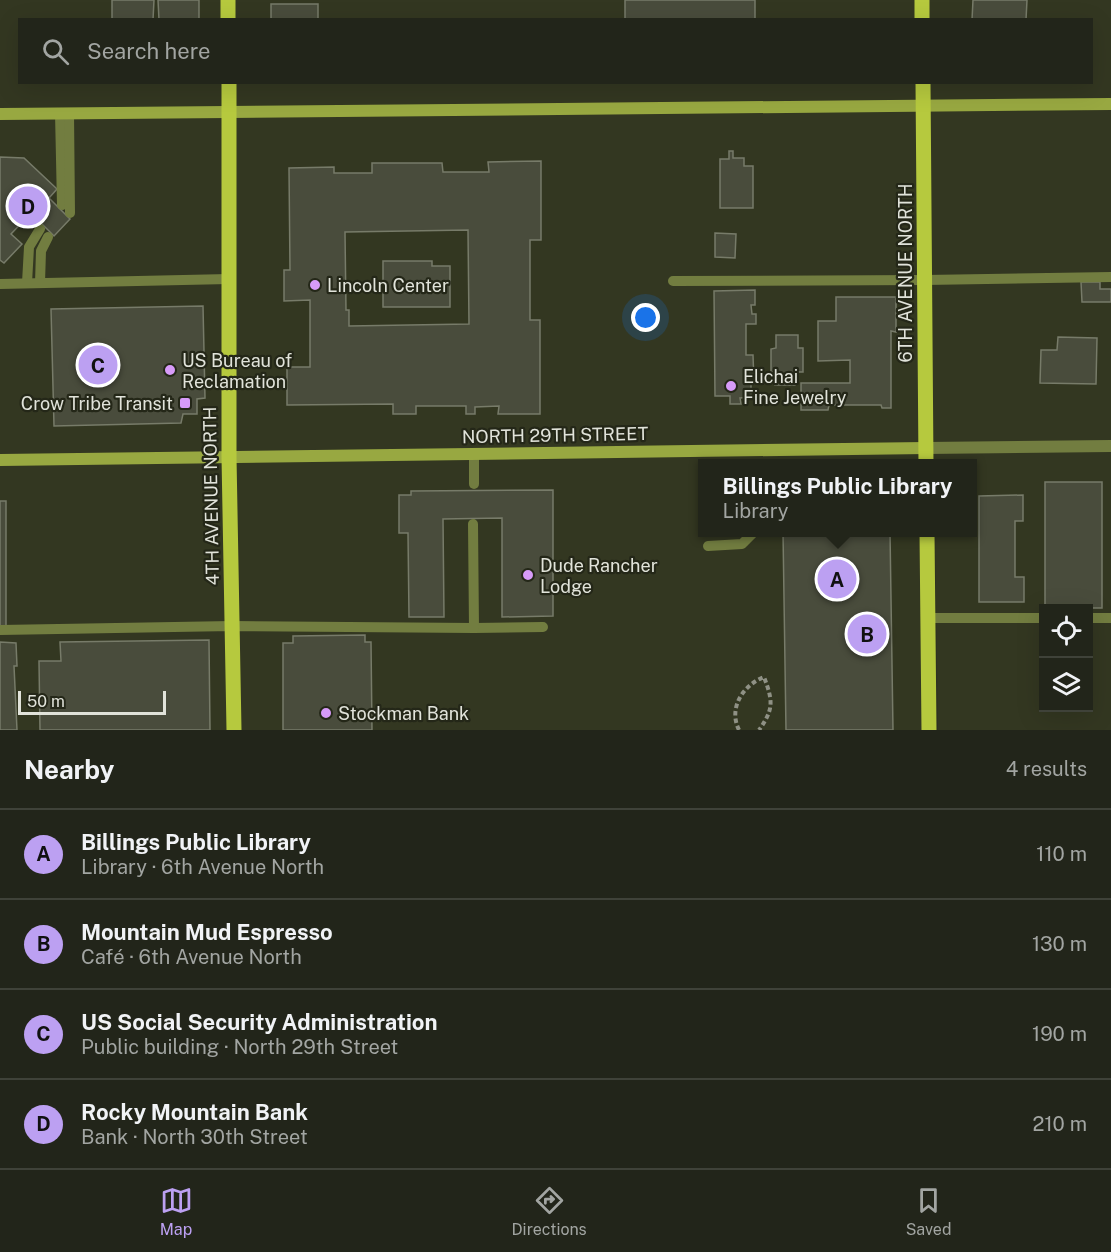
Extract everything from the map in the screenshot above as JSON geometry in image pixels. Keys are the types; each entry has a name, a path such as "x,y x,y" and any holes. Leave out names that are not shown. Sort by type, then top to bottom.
{"main road":[{"path":"228,0 228,18"},
{"path":"922,0 922,18"},
{"name":"4TH AVENUE NORTH","path":"229,84 229,457 234,730"},
{"name":"6TH AVENUE NORTH","path":"923,84 926,456"},
{"path":"927,537 929,730"}],"street":[{"path":"0,114 1111,104"},
{"name":"NORTH 29TH STREET","path":"0,460 474,454 926,456 1111,446"}],"lane":[{"path":"65,113 66,209"},
{"path":"27,283 29,247 44,233 40,283"},
{"path":"673,281 1111,277"},
{"path":"0,284 229,279"},
{"path":"474,454 474,484"},
{"path":"473,524 474,628"},
{"path":"708,546 742,544 749,537"},
{"path":"927,618 1039,618"},
{"path":"1093,618 1111,618"},
{"path":"0,630 232,626 543,627"}],"path":[{"path":"738,730 735,723 738,701 745,688 753,681 764,677 771,698 770,712 759,730"}],"shaded area":[{"path":"0,0 1111,0 1111,730 938,730 935,537 977,537 977,459 698,459 698,537 934,537 933,730 0,730"}],"building":[{"path":"112,0 154,0 153,18 112,18"},
{"path":"158,0 199,0 199,18 159,18"},
{"path":"625,0 755,0 755,18 625,18"},
{"path":"973,0 1027,0 1026,18 972,18"},
{"path":"271,4 318,4 318,18 271,18"},
{"path":"729,151 733,151 733,158 744,158 744,166 753,166 753,208 720,208 720,159 729,159"},
{"path":"0,157 24,158 57,189 49,198 70,219 54,236 31,213 11,234 22,244 4,263 0,260"},
{"name":"Lincoln Center","path":"541,161 541,240 530,240 530,320 540,320 540,414 498,414 499,406 475,407 475,414 466,414 466,406 416,406 416,414 393,414 393,404 287,405 287,367 310,367 310,300 284,301 284,270 290,270 289,168 334,167 334,173 372,173 372,163 442,163 443,172 489,172 488,162","holes":["468,230 469,324 349,326 349,310 346,310 345,232"]},
{"path":"715,233 736,234 735,258 715,257"},
{"path":"383,261 432,261 432,266 450,266 450,307 383,307"},
{"path":"1081,282 1100,282 1100,289 1111,289 1111,302 1082,302"},
{"path":"755,290 755,305 751,305 752,314 756,314 756,324 746,324 746,355 753,355 754,384 751,384 751,397 740,398 741,404 730,404 730,396 715,396 714,291"},
{"path":"836,297 896,297 896,332 891,331 891,408 882,408 881,405 829,405 828,410 801,410 801,383 850,383 850,360 818,361 818,321 836,321"},
{"path":"203,306 205,398 197,399 197,414 183,414 181,423 54,426 51,309"},
{"path":"776,335 798,335 798,348 803,348 803,372 795,372 795,385 775,385 776,372 771,372 771,349 776,348"},
{"path":"1058,337 1097,338 1096,384 1040,383 1041,350 1057,350"},
{"path":"1045,482 1102,482 1102,608 1093,608 1093,604 1045,604"},
{"name":"Dude Rancher Lodge","path":"553,490 553,616 502,617 502,518 443,519 444,617 409,617 408,533 399,533 399,495 411,495 411,491"},
{"path":"1023,495 1023,521 1015,521 1015,577 1024,577 1024,602 979,602 979,496"},
{"path":"0,501 6,501 6,626 0,626"},
{"path":"783,537 890,537 893,730 786,730"},
{"path":"365,635 365,642 371,642 372,730 283,730 283,643 293,643 293,636"},
{"path":"209,640 210,730 40,730 39,661 61,661 60,642"},
{"path":"0,642 16,643 17,666 14,666 17,730 0,730"}],"place":[{"name":"Rocky Mountain Bank","path":"28,206"},
{"name":"Lincoln Center","path":"315,285"},
{"name":"US Social Security Administration","path":"98,365"},
{"name":"US Bureau of Reclamation","path":"170,370"},
{"name":"Elichai Fine Jewelry","path":"731,386"},
{"name":"Crow Tribe Transit","path":"185,403"},
{"name":"Dude Rancher Lodge","path":"528,575"},
{"name":"Billings Public Library","path":"837,579"},
{"name":"Mountain Mud Espresso","path":"867,634"},
{"name":"Stockman Bank","path":"326,713"}]}
